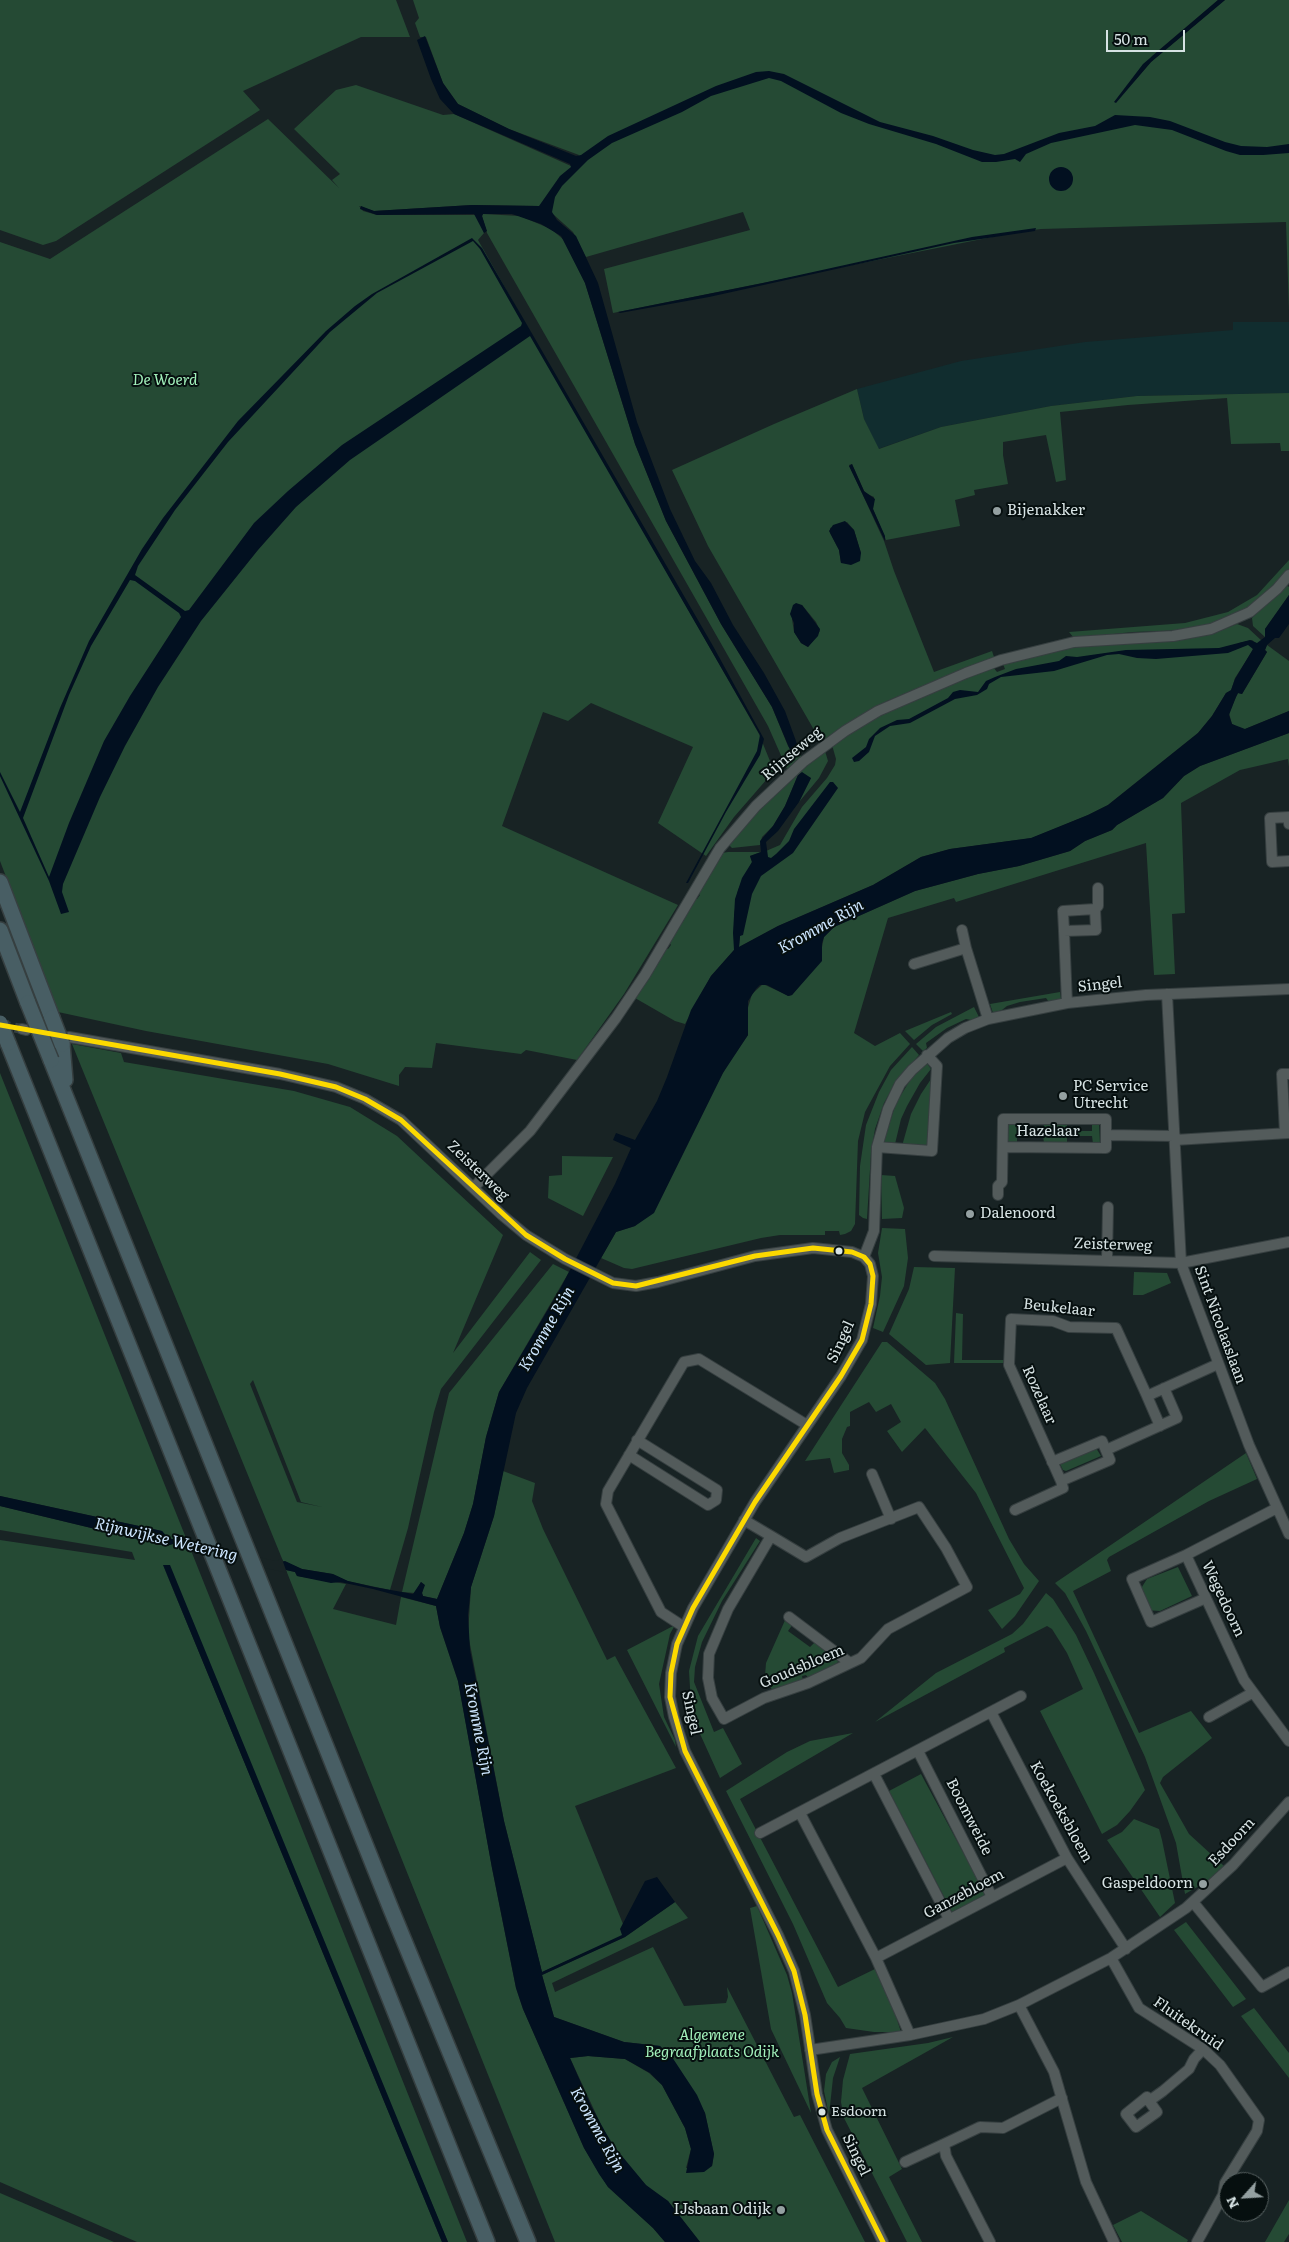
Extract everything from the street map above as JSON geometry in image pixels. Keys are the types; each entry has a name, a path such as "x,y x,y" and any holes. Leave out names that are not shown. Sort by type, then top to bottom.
{"highway":[{"path":"0,882 52,1018 65,1041 66,1094"},
{"path":"0,930 256,1573 528,2242"},
{"path":"0,1023 487,2242"}],"street":[{"name":"Rijnseweg","path":"474,1187 530,1131 616,1018 645,975 720,848 760,802 802,762 845,731 900,699 966,673 1001,660 1074,642 1174,636 1211,629 1250,612 1272,594 1289,575"},
{"path":"1289,824 1289,817 1270,818 1272,862 1289,862"},
{"path":"1064,931 1096,930 1095,909 1098,906 1098,888"},
{"path":"1067,1003 1062,911 1095,909"},
{"path":"962,930 988,1019"},
{"path":"914,964 966,948"},
{"name":"Singel","path":"883,2242 828,2130 818,2100 803,2002 789,1959 694,1770 678,1732 670,1697 671,1673 677,1644 684,1627 744,1520 842,1376 862,1340 870,1312 873,1282 872,1268 864,1257 874,1231 877,1147 881,1127 894,1095 912,1070 927,1055 956,1033 988,1019 1067,1003 1167,994 1289,990"},
{"name":"Sint Nicolaaslaan","path":"1167,994 1181,1263 1250,1445 1289,1534"},
{"name":"Zeisterweg","path":"65,1041 280,1074 336,1087 388,1111 401,1120 502,1215 526,1235 568,1261 613,1283 636,1286 755,1256 802,1249 848,1250 864,1257"},
{"path":"877,1147 932,1151 937,1066 927,1055"},
{"path":"1106,1135 1175,1138 1287,1133 1282,1074 1289,1074"},
{"name":"Hazelaar","path":"1003,1119 1106,1119 1106,1148 1003,1147 1003,1119"},
{"path":"998,1195 998,1186 1002,1182 1003,1147"},
{"path":"1107,1260 1108,1207"},
{"name":"Zeisterweg","path":"934,1256 1181,1263 1289,1242"},
{"name":"Rozelaar","path":"1013,1319 1010,1319 1009,1366 1061,1481"},
{"name":"Beukelaar","path":"1013,1319 1053,1321 1069,1327 1116,1328 1147,1396"},
{"path":"684,1627 661,1612 606,1504 608,1490 684,1362 699,1359 807,1425"},
{"path":"1160,1426 1147,1396 1218,1364"},
{"path":"1106,1450 1177,1418 1164,1388"},
{"path":"628,1455 708,1505 716,1500 717,1490 637,1440"},
{"path":"1015,1510 1063,1488 1061,1481 1110,1460 1102,1441 1052,1462"},
{"path":"872,1474 891,1519"},
{"name":"Goudsbloem","path":"744,1520 806,1556 840,1538 919,1507 946,1548 967,1587 888,1629 861,1658 808,1683 764,1698 724,1719 712,1698 708,1678 709,1654 728,1610 771,1536"},
{"name":"Wegedoorn","path":"1277,1508 1186,1555 1244,1680 1289,1741"},
{"path":"1186,1555 1132,1579 1152,1622 1206,1598"},
{"path":"789,1617 850,1663"},
{"path":"1209,1717 1252,1693"},
{"path":"760,1833 1021,1696"},
{"name":"Koekoeksbloem","path":"991,1712 1067,1858 1126,1949"},
{"name":"Boomweide","path":"918,1751 992,1896"},
{"path":"874,1774 949,1919"},
{"name":"Esdoorn","path":"810,2050 910,2035 984,2019 1018,2005 1111,1958 1168,1922 1193,1902 1233,1865 1289,1802"},
{"path":"800,1813 876,1958 910,2035"},
{"name":"Ganzebloem","path":"876,1958 1067,1858"},
{"path":"1193,1902 1262,1987 1289,1972"},
{"name":"Fluitekruid","path":"1111,1958 1139,2008 1203,2049 1220,2065 1260,2120 1257,2131 1226,2184 1223,2195 1197,2242"},
{"path":"1018,2005 1054,2072 1086,2182 1114,2242"},
{"path":"1149,2101 1163,2092 1188,2069 1203,2049"},
{"path":"905,2162 980,2127 1003,2128 1062,2098"},
{"path":"944,2144 946,2156 990,2242"}],"shaded area":[{"path":"1233,322 1289,322 1289,393 1137,396 1051,406 941,427 878,449 864,419 857,389 961,361 1085,342 1233,330"}],"green space":[{"path":"0,0 396,0 410,37 361,37 243,91 260,110 56,241 43,245 0,230"},
{"name":"De Woerd","path":"413,0 1218,0 1152,56 1132,84 1151,62 1225,0 1289,0 1289,311 1286,222 1041,229 1017,232 613,313 604,269 750,230 743,212 586,257 573,232 554,215 538,206 472,205 374,211 359,206 363,211 377,215 477,215 484,233 478,240 759,734 774,771 734,817 706,856 658,823 693,747 591,703 568,721 543,712 502,826 678,905 624,994 577,1060 526,1050 521,1054 436,1043 432,1068 405,1067 399,1075 399,1086 328,1064 146,1031 58,1012 0,861 0,242 50,259 268,119 339,188 332,180 340,174 294,129 336,90 356,85 443,115 454,114 571,166 579,155 509,129 458,104 443,83 426,37 420,37 415,23 419,18"},
{"path":"483,214 520,216 551,229 564,240 585,283 635,444 666,521 721,624 772,707 788,746 796,756 799,754 802,757 787,769 768,726 487,233"},
{"path":"857,389 864,419 879,449 941,427 1051,406 1137,396 1289,393 1289,451 1281,451 1280,443 1231,444 1227,398 1060,412 1066,480 1056,482 1046,435 1003,442 1003,455 1008,484 974,490 975,495 955,500 960,526 886,540 873,509 874,497 865,493 852,464 849,465 884,541 934,672 992,651 994,657 887,701 823,741 817,735 708,546 672,470","holes":["847,522 854,530 861,553 841,563 839,550 830,533 830,528","802,605 816,622 820,631 808,647 801,643 794,632 792,619"]},
{"path":"1289,560 1289,569 1274,588 1250,607 1219,622 1188,630 1133,632 1074,638 1069,632 1185,623 1228,612 1257,595"},
{"path":"1286,585 1289,587 1289,595 1265,629 1265,637 1253,626 1252,618"},
{"path":"1237,624 1248,628 1262,641 1257,644 1252,640 1239,643 1251,643 1253,650 1235,678 1231,691 1226,693 1212,716 1198,733 1108,805 1032,838 950,849 921,857 873,885 778,926 739,947 742,933 739,903 762,852 762,848 766,851 780,845 802,807 827,778 835,765 836,759 832,745 851,732 904,702 993,667 997,672 1005,669 1003,664 1066,648 1187,639 1217,632"},
{"path":"1267,645 1289,661 1289,711 1245,729 1240,729 1232,724 1229,713 1238,693 1242,694 1267,652 1265,650"},
{"path":"1289,733 1289,767 1288,759 1240,770 1181,803 1185,913 1172,914 1175,974 1154,975 1146,843 956,902 954,898 888,918 854,1033 875,1046 900,1033 910,1044 890,1066 865,1112 858,1141 855,1224 851,1231 840,1235 839,1231 825,1231 825,1235 780,1235 761,1238 632,1269 624,1268 601,1258 616,1232 635,1226 727,1065 748,1035 747,1011 752,994 763,984 789,996 792,995 822,958 821,952 824,937 834,927 915,891 978,874 1019,866 1070,851 1085,841 1112,830 1117,825 1163,798 1184,776 1200,766"},
{"path":"825,751 828,761 819,778 799,802 811,778 798,775 785,806 773,826 762,837 760,845 732,848 730,843 749,820 784,784"},
{"path":"761,852 750,856 752,862 738,890 734,916 734,950 711,976 685,1024 675,1021 635,998 666,949 671,945 669,942 693,899 697,899 700,895 698,893 722,853"},
{"path":"1060,992 1061,999 1049,1002 1046,998 1020,1002 993,1013 990,1004"},
{"path":"974,1007 979,1017 971,1020 966,1019 947,1028 926,1043 927,1048 923,1051 916,1044 936,1027"},
{"path":"951,1012 952,1014 932,1025 914,1040 905,1031"},
{"path":"72,1044 121,1053 124,1062 294,1091 350,1107 397,1136 503,1235 453,1353 530,1252 541,1260 441,1389 408,1528 390,1590 347,1581 332,1574 302,1569 283,1561","holes":["253,1380 301,1502 322,1507 297,1502 250,1384"]},
{"path":"912,1047 919,1055 894,1085 884,1103 875,1129 871,1153 867,1219 863,1218 859,1215 860,1166 866,1125 879,1092 891,1070"},
{"path":"926,1062 931,1069 920,1083 907,1106 901,1119 895,1144 883,1143 896,1103 912,1077"},
{"path":"0,1073 188,1543 168,1538 162,1531 0,1496"},
{"path":"931,1079 929,1147 902,1146 911,1114"},
{"path":"1099,1122 1100,1144 1093,1144 1092,1136 1067,1136 1067,1144 1044,1144 1043,1134 1017,1134 1017,1144 1008,1144 1008,1123 1017,1123 1017,1132 1043,1132 1044,1123 1067,1123 1067,1131 1092,1131 1092,1123"},
{"path":"562,1156 613,1157 583,1216 548,1198 549,1176 562,1175"},
{"path":"881,1175 895,1176 904,1208 902,1218 882,1219"},
{"path":"882,1228 905,1229 908,1258 904,1286 883,1332 873,1328 882,1277 878,1253"},
{"path":"553,1264 569,1272 499,1392 486,1437 473,1504 464,1533 437,1599 423,1596 424,1585 421,1582 415,1593 402,1592 449,1393"},
{"path":"914,1267 955,1268 950,1363 926,1365 889,1334 909,1289"},
{"path":"1134,1272 1167,1273 1171,1283 1143,1295 1133,1295"},
{"path":"956,1313 963,1314 962,1360 1004,1360 1004,1363 954,1363"},
{"path":"882,1342 887,1342 935,1383 945,1399 1009,1539 1024,1564 1039,1581 1015,1616 1002,1629 988,1610 1020,1594 1024,1588 976,1493 925,1428 902,1452 887,1431 901,1422 891,1404 876,1412 869,1402 850,1412 850,1426 847,1427 842,1439 842,1453 849,1465 849,1470 834,1473 830,1458 805,1461"},
{"path":"1096,1448 1101,1456 1066,1471 1063,1470 1060,1464"},
{"path":"1246,1453 1257,1479 1209,1501 1109,1557 1107,1560 1111,1571 1073,1591 1139,1733 1191,1711 1212,1738 1163,1777 1160,1783 1189,1834 1224,1866 1211,1879 1185,1894 1176,1843 1145,1757 1086,1631 1065,1593 1055,1583"},
{"path":"503,1471 535,1483 532,1501 543,1529 607,1660 615,1656 676,1768 575,1806 623,1924 625,1935 542,1972 504,1821 468,1634 471,1587 494,1516"},
{"path":"0,1506 166,1546 173,1544 190,1548 467,2242 448,2242 163,1565 442,2242 137,2242 0,2182 0,1540 135,1560 132,1552 0,1530"},
{"path":"756,1538 760,1541 722,1601 702,1642 695,1667 694,1682 714,1732 723,1728 742,1764 720,1778 696,1725 691,1704 689,1671 698,1636"},
{"path":"1178,1567 1192,1596 1160,1611 1145,1610 1138,1593 1147,1579"},
{"path":"286,1570 295,1572 297,1576 346,1584 333,1609 396,1625 401,1597 436,1606 440,1627 458,1681 492,1868 516,1988 523,2009 584,2148 608,2187 653,2228 665,2242 555,2242"},
{"path":"1046,1593 1053,1599 1076,1635 1145,1790 1117,1825 1102,1834 1040,1711 1083,1689 1067,1653 1052,1629 1047,1626 1004,1648 1005,1652 875,1722 936,1673 1012,1634 1023,1624"},
{"path":"786,1618 793,1624 788,1631 810,1647 815,1642 839,1660 834,1668 809,1679 806,1675 802,1676 803,1681 773,1692 765,1676 766,1663"},
{"path":"675,1625 670,1634 659,1684 664,1717 675,1740 676,1747 627,1650"},
{"path":"853,1733 740,1799 838,1987 875,1969 889,1995 901,2032 874,2032 846,2028 827,2003 793,1924 726,1791 787,1752 810,1741"},
{"path":"921,1774 986,1895 953,1914 889,1791"},
{"path":"1134,1819 1159,1829 1162,1840 1175,1903 1160,1917 1107,1840 1122,1832"},
{"name":"Algemene Begraafplaats Odijk","path":"675,1902 688,1918 552,1983 555,1992 653,1947 684,2006 726,2003 728,1997 727,1987 794,2117 800,2115 865,2242 700,2242 668,2201 650,2190 625,2162 603,2129 570,2058 588,2056 625,2059 649,2073 662,2085 685,2128 691,2149 686,2168 712,2166 714,2154 705,2113 660,2046 624,2042 554,2017 542,1975 625,1937"},
{"path":"757,1906 787,1975 792,1993 811,2113 771,2029 750,1908"},
{"path":"1186,1922 1246,1999 1233,2007 1174,1930"},
{"path":"1254,2008 1289,2053 1289,2078 1241,2016"},
{"path":"953,2037 862,2088 902,2169 889,2177 922,2242 907,2242 844,2118 841,2102 843,2080 850,2054 928,2043"},
{"path":"840,2057 833,2078 829,2115 824,2091 826,2074 832,2062"},
{"path":"0,2193 114,2242 0,2242"},
{"path":"1289,2200 1289,2234 1284,2242 1265,2242"},
{"path":"1141,2211 1188,2240 1187,2242 1122,2242 1113,2225"}],"water":[{"path":"1218,0 1225,0 1151,62 1116,103 1114,102 1143,64"},
{"path":"425,36 443,83 458,104 509,129 576,156 581,155 608,136 716,86 756,72 769,71 784,74 880,122 995,155 1004,154 1059,133 1095,126 1115,115 1150,117 1170,121 1225,142 1241,146 1267,147 1289,144 1289,153 1240,155 1172,130 1135,125 1051,143 1026,154 1020,162 1015,159 982,162 936,144 869,124 841,113 781,81 769,78 711,96 682,112 612,143 588,160 562,186 555,197 552,212 557,220 576,236 598,283 637,422 670,509 695,561 711,583 733,625 764,673 785,711 800,752 793,757 772,707 721,624 666,521 635,444 585,283 561,236 541,224 512,214 483,214 487,231 484,233 474,214 377,215 360,209 361,206 374,211 472,205 539,206 560,176 571,167 570,164 454,114 440,99 431,79 417,40"},
{"path":"1056,167 1066,167 1073,174 1073,184 1066,191 1056,191 1049,184 1049,174"},
{"path":"1036,228 1035,231 954,243 709,297 618,312 763,283 972,237"},
{"path":"472,238 482,248 713,646 764,739 760,755 726,812 688,883 686,883 757,751 760,735 530,336 350,460 296,507 258,550 201,621 158,687 125,746 100,797 63,884 62,892 69,912 61,914 49,881 0,776 0,772 20,812 60,708 89,641 142,549 163,518 238,421 326,331 372,294","holes":["473,241 480,249 522,323 521,326 342,445 288,491 254,523 189,610 185,611 135,575 138,566 175,510 228,442 330,332 377,293","130,580 135,581 179,613 181,617 130,696 104,741 69,823 49,877 23,818 69,695 91,646"]},
{"path":"852,464 864,491 875,499 873,509 885,536 885,541 849,466"},
{"path":"845,521 854,530 861,553 860,561 851,565 841,563 839,550 829,531 833,525"},
{"path":"1289,595 1289,624 1279,638 1275,638 1267,645 1265,650 1267,652 1242,694 1238,693 1229,715 1232,724 1245,729 1289,711 1289,733 1200,766 1184,776 1163,798 1117,825 1112,830 1085,841 1070,851 1019,866 978,874 915,891 834,927 824,937 822,961 792,995 788,996 767,985 760,985 756,989 748,1001 748,1035 723,1073 654,1213 635,1226 616,1232 527,1388 516,1413 494,1516 471,1587 468,1615 470,1650 504,1821 542,1972 622,1935 620,1929 645,1881 657,1877 675,1902 625,1937 542,1975 554,2017 624,2042 660,2046 672,2057 697,2095 705,2113 714,2154 712,2166 704,2172 686,2173 691,2149 685,2128 662,2085 650,2073 625,2059 588,2056 570,2058 591,2106 612,2144 646,2185 668,2201 700,2242 665,2242 653,2228 608,2187 599,2174 584,2148 523,2009 516,1988 492,1868 458,1681 440,1627 436,1606 373,1589 297,1576 295,1572 173,1544 166,1546 0,1506 0,1496 162,1531 168,1538 275,1564 285,1561 302,1569 333,1574 348,1581 374,1587 413,1594 421,1582 425,1585 422,1593 423,1596 437,1599 464,1533 473,1504 486,1437 499,1392 559,1291 615,1184 631,1148 613,1140 616,1133 635,1140 657,1101 691,1010 711,976 734,950 735,899 742,878 752,862 750,856 761,852 760,841 773,826 785,806 798,775 802,772 811,778 799,802 778,831 766,842 768,857 771,858 789,841 794,829 830,782 833,782 838,788 793,853 761,876 752,894 743,935 740,936 739,947 778,926 873,885 921,857 950,849 1031,838 1108,805 1198,733 1212,716 1226,693 1231,690 1235,679 1253,649 1248,645 1228,653 1156,659 1137,658 1119,654 1107,655 1054,671 1001,677 989,684 987,689 977,695 955,699 910,723 890,726 875,736 869,752 859,761 854,762 852,758 866,747 869,739 880,728 897,720 909,719 948,698 953,692 960,690 978,692 986,681 995,677 1016,669 1059,661 1066,656 1077,657 1126,650 1219,648 1250,640 1257,643 1265,637 1265,629"},
{"path":"796,603 802,605 820,629 818,636 808,647 801,643 794,632 794,623 790,614 793,605"},
{"path":"163,1565 170,1565 448,2242 442,2242"}],"pier":[{"path":"187,1540 275,1561 282,1559 287,1573 191,1551"}],"tunnel":[{"path":"0,1025 22,1029"}],"transit line":[{"path":"0,1025 280,1074 336,1087 365,1099 401,1120 526,1235 565,1259 613,1283 636,1286 755,1256 813,1248 852,1252 864,1257 870,1264 873,1276 871,1304 862,1340 841,1376 755,1502 693,1608 677,1644 671,1673 670,1697 685,1751 778,1935 794,1971 805,2015 817,2094 827,2130 883,2242"}],"place":[{"name":"Bijenakker","path":"997,511"},
{"name":"PC Service Utrecht","path":"1063,1096"},
{"name":"Dalenoord","path":"970,1214"},
{"name":"Gaspeldoorn","path":"1203,1884"},
{"name":"Esdoorn","path":"822,2112"},
{"name":"IJsbaan Odijk","path":"781,2210"}],"water label":[{"name":"Kromme Rijn","path":"821,927"},
{"name":"Kromme Rijn","path":"547,1329"},
{"name":"Rijnwijkse Wetering","path":"166,1540"},
{"name":"Kromme Rijn","path":"478,1729"},
{"name":"Kromme Rijn","path":"597,2130"}]}
